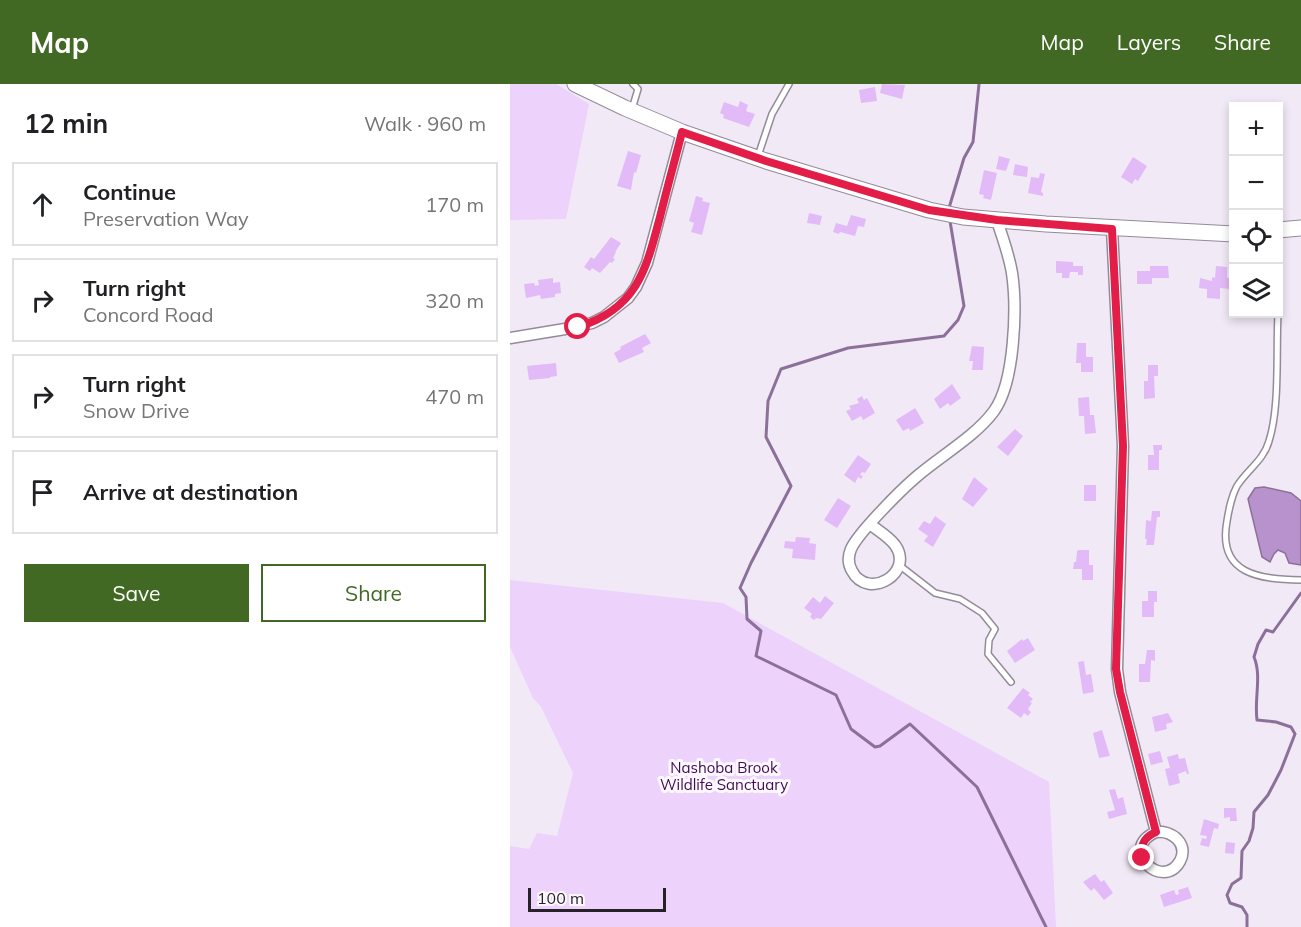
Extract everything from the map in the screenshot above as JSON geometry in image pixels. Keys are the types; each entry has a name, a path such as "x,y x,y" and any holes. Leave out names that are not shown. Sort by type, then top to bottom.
{"main road":[{"path":"575,84 682,132 912,206 948,214 997,220 1112,229 1229,234"},
{"path":"1283,230 1301,228"}],"street":[{"path":"510,338 565,330 592,323 604,317 627,298 636,287 647,263 682,132"},
{"path":"871,525 894,544 898,551 899,565 891,578 878,584 863,582 852,572 851,550 871,525 912,480 984,423 1003,396 1010,370 1014,295 1007,248 997,220"},
{"path":"1112,229 1123,446 1116,669 1156,832"}],"lane":[{"path":"631,111 638,88 633,84"},
{"path":"757,158 772,114 789,84"},
{"path":"1278,318 1275,400 1269,442 1264,454 1237,486 1231,499 1225,530 1232,560 1243,570 1270,579 1301,580"},
{"path":"899,565 935,593 960,599 982,613 995,629 989,640 988,654 1011,682"}],"green space":[{"path":"510,84 556,84 589,104 566,219 510,220"},
{"name":"Nashoba Brook Wildlife Sanctuary","path":"510,580 723,603 1049,782 1056,927 510,927 510,846 529,849 537,833 557,836 573,773 541,707 533,698 510,647"}],"shaded area":[{"path":"1264,487 1291,493 1301,501 1301,565 1289,563 1285,553 1278,550 1270,562 1262,557 1248,499 1255,488"}],"building":[{"path":"882,84 905,85 902,99 880,93"},
{"path":"875,87 877,101 861,103 859,90"},
{"path":"740,101 748,105 746,111 755,114 749,127 723,118 724,115 720,113 724,102 738,107"},
{"path":"628,151 641,155 636,173 634,172 631,190 617,186"},
{"path":"999,156 1010,159 1006,171 996,169"},
{"path":"1133,157 1147,166 1138,181 1135,179 1132,184 1121,177"},
{"path":"1015,164 1028,167 1027,177 1013,175"},
{"path":"984,170 997,173 991,200 979,194"},
{"path":"1040,173 1045,174 1041,192 1043,196 1028,193 1031,177 1039,178"},
{"path":"696,196 710,203 702,235 691,232 694,223 689,221"},
{"path":"809,213 822,216 820,225 807,223"},
{"path":"851,215 866,219 864,227 858,226 855,236 833,232 836,223 847,226"},
{"path":"611,237 621,243 612,263 610,262 600,273 592,268 590,271 584,267 591,257 594,259"},
{"path":"1056,261 1073,262 1073,266 1083,266 1083,275 1070,272 1069,278 1062,278 1062,273 1056,273"},
{"path":"1150,266 1168,266 1169,278 1152,278 1152,284 1137,284 1137,271 1150,271"},
{"path":"1216,266 1227,267 1229,289 1220,288 1220,299 1207,298 1207,289 1199,288 1200,278 1212,281 1212,277 1215,278"},
{"path":"553,278 553,283 560,282 561,293 555,294 555,297 541,299 540,295 526,298 524,284 534,283 535,286 539,285 538,280"},
{"path":"645,334 651,343 642,348 644,352 619,363 614,353 621,349 620,347"},
{"path":"1077,343 1086,343 1086,357 1093,357 1093,372 1081,372 1081,363 1076,363"},
{"path":"972,346 984,347 983,370 972,370 973,361 969,361"},
{"path":"556,363 557,376 529,380 527,366"},
{"path":"1148,365 1158,365 1158,376 1154,376 1155,398 1144,399 1144,381 1148,381"},
{"path":"952,384 961,398 950,406 948,403 940,409 934,399"},
{"path":"862,396 864,400 867,398 875,413 863,420 861,416 852,421 846,411 851,409 849,406 859,403 857,399"},
{"path":"1089,397 1090,415 1094,415 1096,433 1085,434 1084,416 1079,416 1078,398"},
{"path":"915,408 924,423 910,431 909,428 903,431 896,420"},
{"path":"1015,429 1023,436 1008,456 997,447"},
{"path":"1153,445 1162,445 1162,450 1159,450 1159,470 1148,470 1148,455 1154,455"},
{"path":"858,455 871,464 865,473 862,472 860,475 863,476 861,479 858,477 855,483 844,475"},
{"path":"974,477 988,489 973,507 962,499"},
{"path":"1084,485 1096,485 1096,501 1084,501"},
{"path":"838,498 851,506 837,528 824,520"},
{"path":"1152,511 1160,511 1160,517 1157,517 1154,545 1146,545 1146,520 1151,521"},
{"path":"935,516 946,524 933,547 924,541 928,536 918,529 924,521 930,524"},
{"path":"796,537 810,538 809,543 816,544 815,560 792,558 793,549 784,548 785,541 795,542"},
{"path":"1079,550 1089,550 1089,565 1093,565 1093,580 1082,580 1082,569 1073,569"},
{"path":"1148,591 1157,591 1154,617 1142,617 1142,601 1148,601"},
{"path":"825,596 834,603 821,619 814,620 810,617 812,614 804,608 813,597 820,603"},
{"path":"1028,638 1035,650 1015,663 1007,651 1022,639 1023,641"},
{"path":"1147,650 1155,650 1155,661 1151,660 1150,682 1139,682 1139,664 1145,664"},
{"path":"1084,661 1086,675 1091,674 1094,692 1083,694 1078,662"},
{"path":"1023,688 1030,693 1028,695 1033,699 1028,709 1031,712 1028,716 1024,713 1021,718 1007,708"},
{"path":"1168,713 1173,722 1166,724 1167,729 1155,732 1152,717"},
{"path":"1102,730 1110,756 1099,758 1093,733"},
{"path":"1160,751 1163,762 1151,765 1148,754"},
{"path":"1178,754 1179,759 1185,758 1189,774 1186,771 1178,774 1180,783 1169,786 1165,769 1170,768 1167,757"},
{"path":"1115,789 1118,799 1123,797 1127,814 1109,819 1107,812 1115,810 1109,790"},
{"path":"1224,808 1236,808 1237,821 1230,821 1230,817 1224,818"},
{"path":"1204,819 1219,824 1218,829 1214,828 1209,847 1200,845 1202,838 1206,839 1207,836 1200,835"},
{"path":"1226,842 1235,843 1234,854 1225,853"},
{"path":"1095,874 1101,882 1104,880 1113,893 1104,900 1094,888 1091,891 1083,882"},
{"path":"1188,887 1192,898 1164,907 1160,895 1174,890 1176,895 1179,894 1178,890"}],"waterway":[{"path":"949,208 964,158 973,142 979,84"},
{"path":"950,221 964,306 958,320 944,336 848,348 781,369 768,401 766,437 791,486 740,588 746,597 747,619 761,631 756,656 836,695 851,729 875,747 880,746 910,724 977,787 1046,927"},
{"path":"1247,927 1247,915 1242,907 1230,903 1227,895 1232,884 1241,878 1242,851 1249,841 1254,812 1268,795 1295,734 1291,727 1276,722 1257,720 1258,680 1254,657 1266,630 1273,632 1301,593"}],"route":[{"path":"578,327 592,323 616,309 636,287 643,275 682,132 766,161 929,210 963,217 1112,229 1123,420 1116,669 1156,832 1145,839 1141,851 1142,858"}]}
